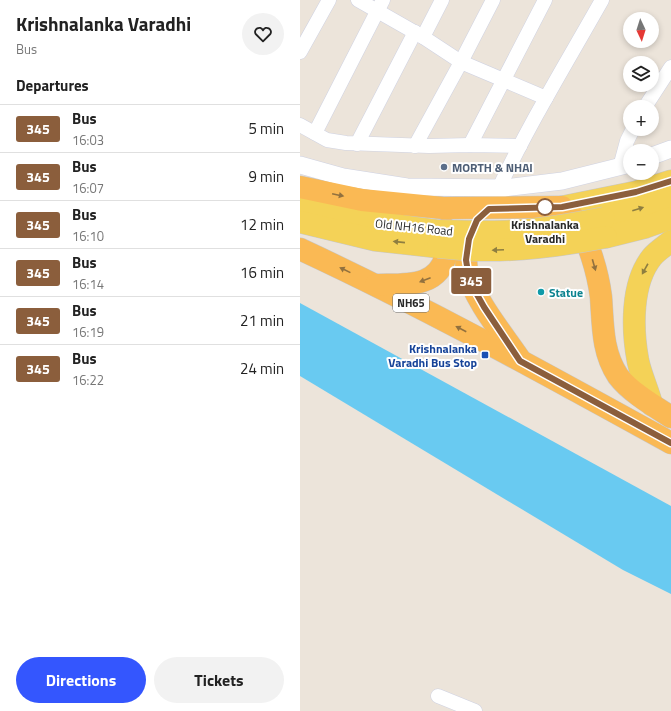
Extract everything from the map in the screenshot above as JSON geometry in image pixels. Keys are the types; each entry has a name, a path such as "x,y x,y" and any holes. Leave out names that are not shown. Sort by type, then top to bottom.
{"highway":[{"path":"300,187 362,200 443,208 489,209 562,207 573,217 582,233 592,258 598,278 604,341 609,360 628,387 671,417"},
{"path":"376,285 416,283 435,275 442,266 446,254 446,223 443,208"},
{"path":"489,209 477,220 469,239 466,260 468,272 475,291 484,307 520,361"},
{"name":"NH65","path":"300,249 376,285 671,443"},
{"path":"610,410 628,387"}],"main road":[{"path":"562,207 636,192 671,181"},
{"name":"Old NH16 Road","path":"300,204 322,211 480,250 563,245 605,227 618,215 671,198"},
{"name":"Old NH16 Road","path":"605,227 646,227 671,218"},
{"name":"Old NH16 Road","path":"300,222 375,240 438,239"},
{"path":"652,405 638,361 634,327 635,304 640,278 652,256 671,241"}],"street":[{"path":"300,52 329,0"},
{"path":"358,0 381,5 419,34 461,62 546,98"},
{"path":"357,144 419,34 442,0"},
{"path":"415,146 493,0"},
{"path":"470,145 545,0"},
{"path":"499,188 546,98 602,0"},
{"path":"315,133 381,5"},
{"path":"650,100 671,67"},
{"path":"300,125 327,140 357,144 415,146 520,146"},
{"path":"659,153 671,149"},
{"path":"300,165 343,177 406,187 499,188 562,181 623,166"},
{"path":"438,696 475,711"}],"water":[{"path":"300,303 671,506 671,594 623,570 300,376"}],"bus line":[{"name":"345","path":"671,181 636,192 562,207 489,209 477,220 469,239 466,260 468,272 475,291 520,361 671,443"}],"place":[{"name":"MORTH & NHAI","path":"444,167"},
{"name":"Krishnalanka Varadhi","path":"545,207"},
{"name":"Statue","path":"541,292"},
{"name":"Krishnalanka Varadhi Bus Stop","path":"485,355"}]}
